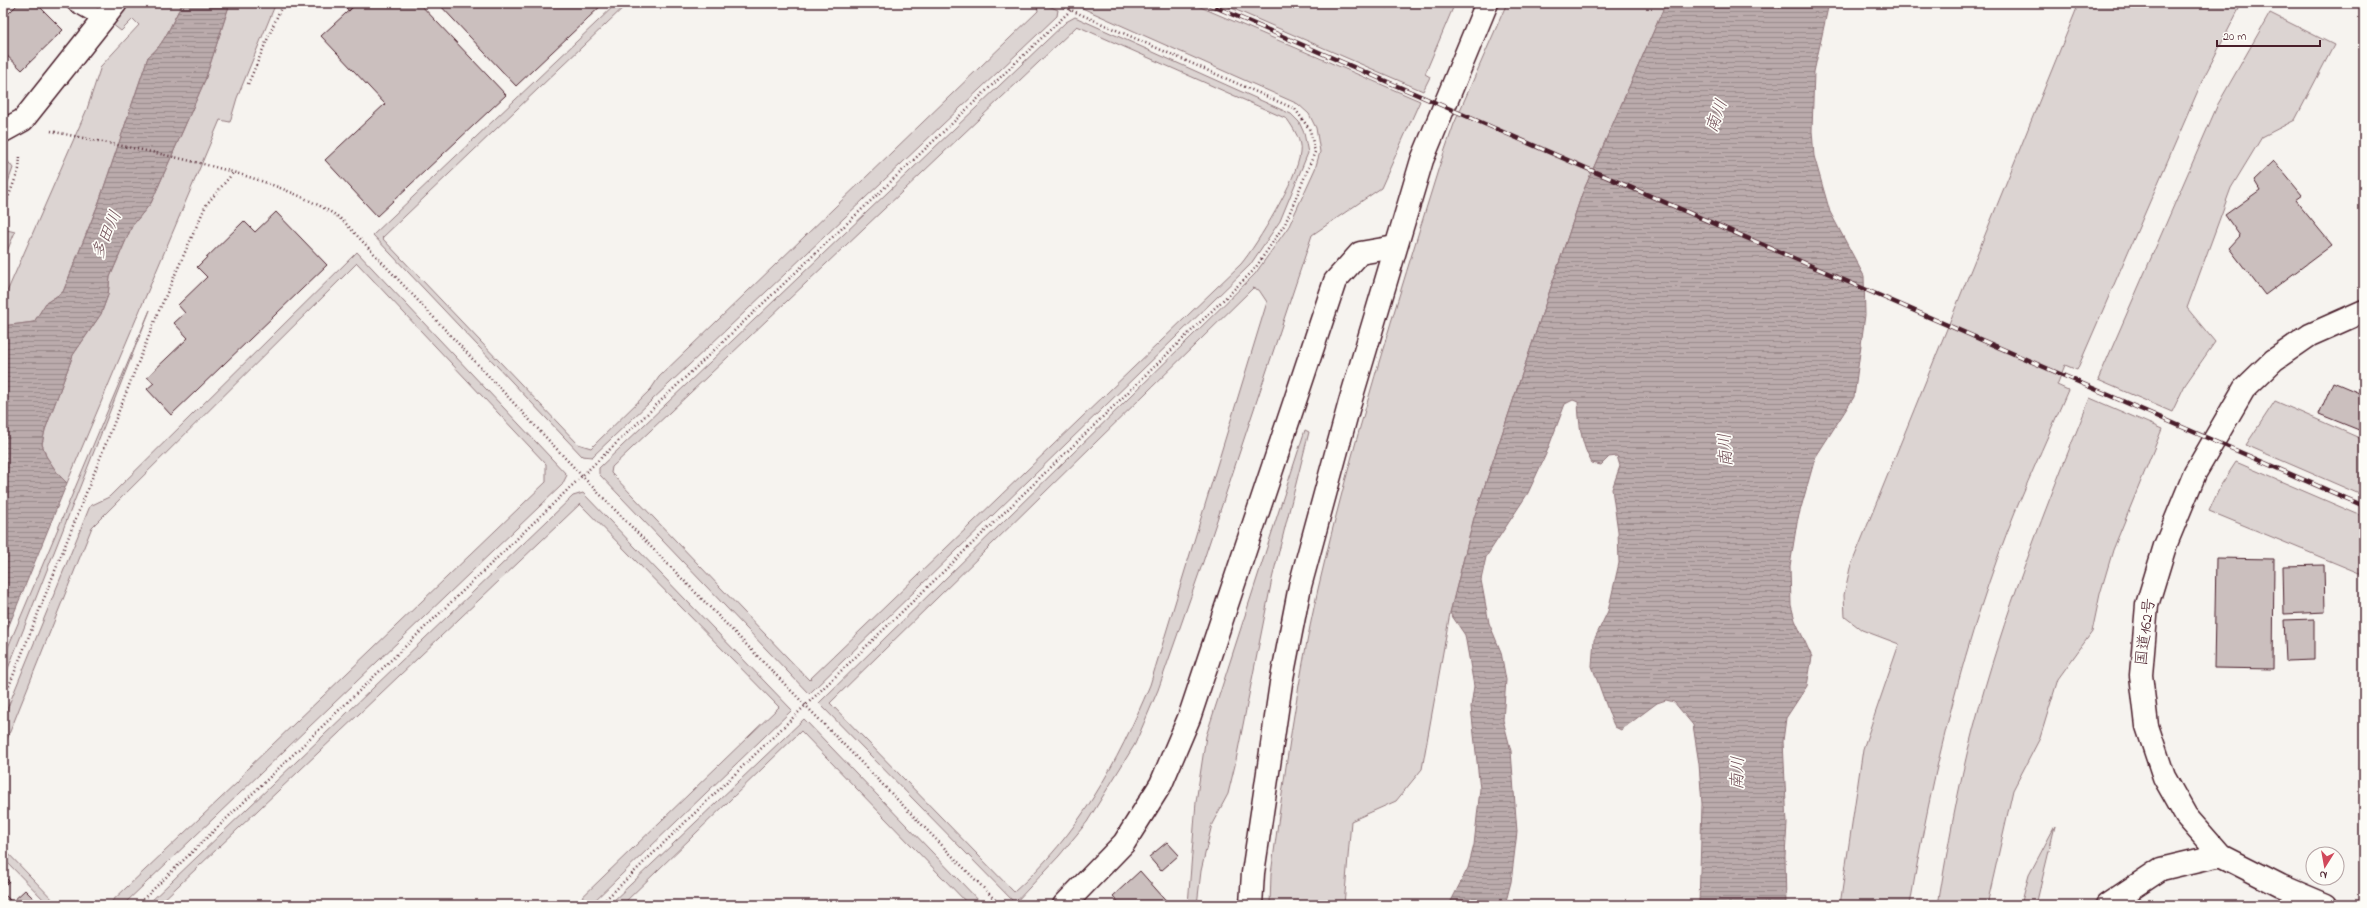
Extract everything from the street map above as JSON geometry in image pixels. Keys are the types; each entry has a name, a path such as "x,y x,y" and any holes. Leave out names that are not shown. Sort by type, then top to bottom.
{"main road":[{"path":"1252,905 1253,873 1281,682 1300,586 1395,247 1422,160 1487,3"},
{"path":"3,131 23,120 109,11"},
{"path":"1064,905 1124,843 1161,784 1189,718 1335,281 1360,254 1395,247"},
{"name":"国道162号","path":"2326,905 2281,886 2220,855 2186,816 2164,777 2147,726 2141,675 2147,605 2165,546 2195,473 2244,390 2274,360 2310,335 2364,311"},
{"path":"2107,905 2161,869 2220,855"}],"lane":[{"path":"74,3 109,11"}],"path":[{"path":"248,84 283,3"},
{"path":"600,905 806,707 1254,270 1285,224 1315,152 1310,130 1295,109 1055,3"},
{"path":"137,905 582,476 1071,10"},
{"path":"3,211 18,169 23,120"},
{"path":"43,130 214,167 300,198 335,215 365,244 582,476 1000,905"},
{"path":"3,700 158,313 206,205 233,174"}],"shaded area":[{"path":"129,3 183,3 164,39 148,57 99,202 63,292 46,303 34,322 3,326 3,301 87,109 101,66 139,25 133,19 121,31 112,24"},
{"path":"230,3 276,3 237,98 230,122 220,120 67,483 58,474 46,456 42,444 45,430 73,355 101,314 108,295 110,277 132,226 151,203 205,80"},
{"path":"617,3 628,3 382,238 578,444 591,448 651,389 659,377 1038,11 1037,6 1029,3 1042,3 1058,10 1057,16 592,457 582,456 373,235"},
{"path":"1071,3 1191,3 1420,101 1381,188 1312,235 1203,562 1158,690 1135,744 1087,822 1059,856 1015,903 819,703 1255,274 1289,226 1315,169 1320,152 1316,128 1309,114 1298,104","holes":["1253,288 1259,290 1267,302 1150,685 1110,770 1077,822 1037,870 1014,892 830,703"]},
{"path":"1220,3 1377,3 1388,8 1391,3 1455,3 1425,74 1430,77 1423,91"},
{"path":"1507,3 1666,3 1582,194 1474,518 1450,613 1422,769 1396,801 1351,821 1344,905 1270,905 1271,874 1297,695 1310,624 1345,482 1359,429 1439,167 1454,124"},
{"path":"2079,3 2242,3 2203,79 2077,370 2065,365 2057,385 2068,390 2015,512 1997,559 1966,656 1940,755 1910,905 1840,905 1863,749 1899,644 1862,630 1845,617 1844,595 1850,568"},
{"path":"2270,13 2334,45 2295,120 2262,137 2231,188 2187,308 2215,342 2185,385 2172,412 2098,380 2218,104"},
{"path":"1075,17 1291,114 1299,122 1304,133 1308,153 1280,221 1250,265 809,694 599,474 599,468 1066,22","holes":["1077,26 1287,119 1295,131 1300,144 1298,164 1285,194 1276,210 1257,242 1241,264 809,680 611,473 612,467"]},
{"path":"3,155 13,168 3,196"},
{"path":"3,229 15,232 3,261"},
{"path":"357,252 567,475 562,485 123,905 108,905 238,782 246,770 546,482 546,464 357,263 92,527 3,749 3,719 90,506 109,497"},
{"path":"150,310 3,681 3,659"},
{"path":"2090,398 2162,429 2113,550 2100,594 2092,632 2058,679 2040,738 2013,790 1987,905 1938,905 1963,773 1985,687 2026,562 2057,479"},
{"path":"2275,401 2364,440 2364,496 2246,445"},
{"path":"1305,430 1309,432 1272,579 1228,794 1212,824 1201,871 1197,905 1188,905 1196,802 1206,736"},
{"path":"2236,462 2364,517 2364,575 2209,511 2221,485"},
{"path":"583,493 792,710 590,905 574,905 779,707 580,504 158,905 147,905 573,496"},
{"path":"804,719 983,905 969,905 801,731 622,905 609,905"},
{"path":"2055,826 2036,905 2021,905 2029,875"},
{"path":"3,848 58,905 49,905 3,858"}],"water":[{"name":"多田川","path":"183,3 230,3 205,80 151,203 132,226 110,277 108,295 101,314 73,355 45,430 42,444 46,456 58,474 67,483 3,640 3,326 34,322 46,303 63,292 99,202 148,57 164,39"},
{"name":"南川","path":"1666,3 1829,3 1814,72 1812,131 1814,156 1830,212 1864,276 1865,315 1854,397 1815,458 1797,522 1790,566 1791,605 1795,620 1812,657 1807,686 1786,718 1783,741 1787,824 1785,856 1786,905 1699,905 1702,804 1699,764 1693,725 1674,702 1666,700 1657,703 1621,730 1615,727 1612,721 1592,666 1594,640 1608,611 1619,563 1618,531 1612,489 1620,466 1617,456 1609,457 1601,465 1592,463 1583,441 1578,402 1573,400 1565,404 1546,454 1528,493 1486,557 1481,580 1489,623 1501,652 1506,680 1503,720 1511,751 1517,832 1511,882 1505,905 1449,905 1468,868 1474,845 1480,789 1471,707 1474,686 1465,635 1450,613 1474,518 1582,194"}],"building":[{"path":"19,3 36,3 63,30 22,70 3,52 3,19"},
{"path":"342,3 357,3 349,11"},
{"path":"357,3 419,3 506,95 377,216 325,160 385,104 321,36"},
{"path":"438,3 604,3 516,86"},
{"path":"2274,161 2302,195 2295,200 2332,245 2265,295 2229,248 2240,236 2225,215 2260,190 2254,180"},
{"path":"276,212 327,265 171,415 147,389 154,383 147,377 188,338 174,323 185,313 178,305 207,277 197,267 244,221 255,232"},
{"path":"2333,382 2364,395 2364,432 2319,414"},
{"path":"2216,558 2274,559 2273,669 2214,668"},
{"path":"2324,565 2325,612 2284,614 2283,566"},
{"path":"2314,619 2314,660 2286,661 2284,620"},
{"path":"1167,842 1179,855 1161,871 1149,857"},
{"path":"1140,871 1170,905 1121,905 1113,896"},
{"path":"3,875 9,881 3,887"},
{"path":"25,890 40,905 3,905 3,893 12,902"}],"railway":[{"path":"1206,3 2364,506"}]}
